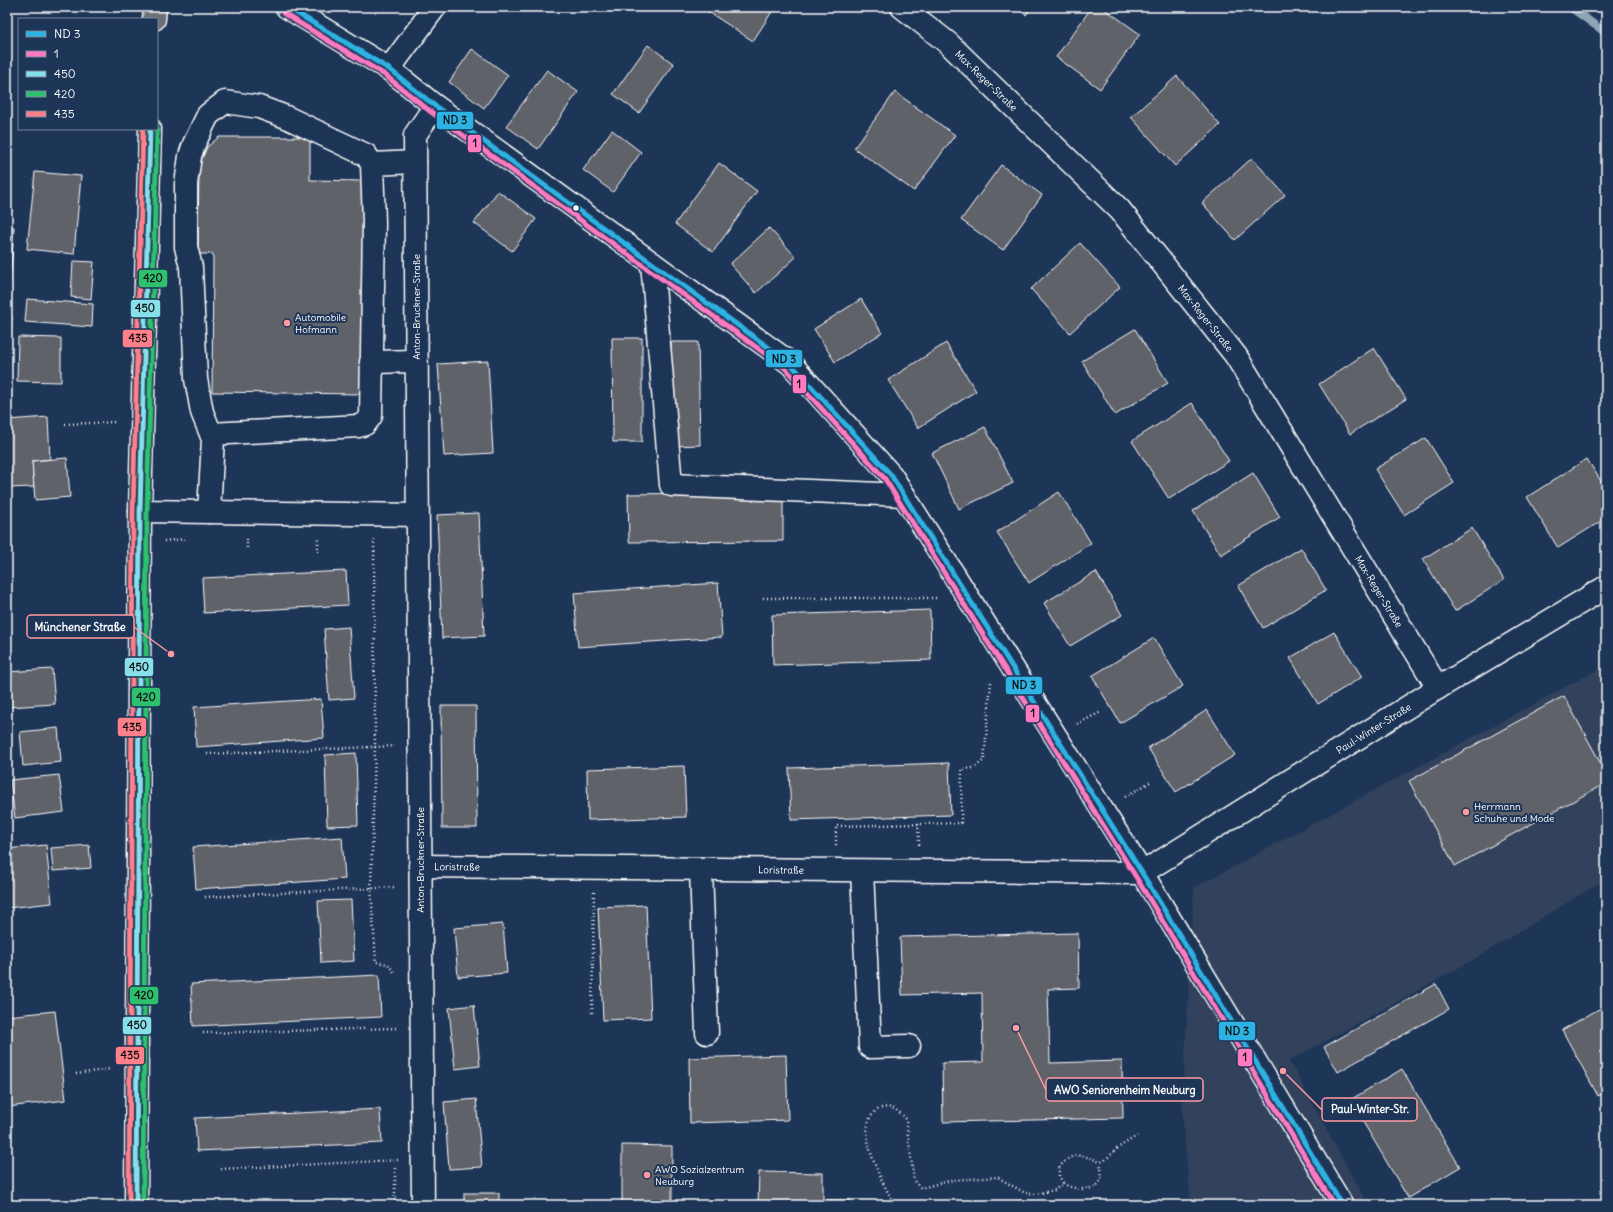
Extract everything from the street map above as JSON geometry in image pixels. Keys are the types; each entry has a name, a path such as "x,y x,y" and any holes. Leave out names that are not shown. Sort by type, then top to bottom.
{"main road":[{"path":"154,18 156,7"},
{"path":"136,1205 140,511 150,130"}],"street":[{"path":"287,7 389,69 436,106 790,363 891,475 1142,873 1342,1205"},
{"path":"389,69 436,7"},
{"name":"Max-Reger-Straße","path":"902,7 948,43 1120,210 1236,356 1438,688"},
{"path":"209,512 213,439 202,412 196,380 191,267 186,247 186,192 190,156 208,115 226,102 259,107 286,117 366,155 372,164 374,222 371,416 365,424 359,426 211,434"},
{"name":"Anton-Bruckner-Straße","path":"423,1205 414,135 436,106"},
{"path":"372,164 415,162"},
{"path":"652,263 671,485 904,495"},
{"path":"371,362 416,361"},
{"path":"140,511 417,516"},
{"name":"Paul-Winter-Straße","path":"1142,873 1438,688 1606,587"},
{"name":"Loristraße","path":"420,876 594,868 1142,873"},
{"path":"701,869 707,1033"},
{"path":"862,871 870,1047 909,1046"}],"path":[{"path":"65,424 142,422"},
{"path":"374,535 375,747 372,888 376,962 388,964 394,971 395,977"},
{"path":"763,598 969,598"},
{"path":"836,870 836,826 961,823 962,769 974,768 984,760 995,640"},
{"path":"207,754 419,746"},
{"path":"1102,810 1152,781"},
{"path":"592,1013 594,868"},
{"path":"204,897 372,888 420,876"},
{"path":"396,1020 396,1036"},
{"path":"203,1033 421,1028"},
{"path":"76,1074 137,1066"},
{"path":"895,1205 876,1169 870,1152 868,1134 868,1122 871,1116 878,1109 886,1107 900,1112 906,1119 914,1180 921,1188 953,1180 997,1177 1025,1193 1036,1194 1055,1190 1063,1183"},
{"path":"1100,1162 1102,1178 1099,1183 1093,1186 1076,1189 1070,1188 1063,1183 1059,1176 1059,1168 1069,1158 1077,1154 1088,1156 1100,1162 1104,1161 1119,1147 1137,1136"},
{"path":"395,1153 395,1205"},
{"path":"221,1169 422,1159"}],"shaded area":[{"path":"1606,665 1606,879 1471,961 1289,1061 1368,1205 1191,1205 1182,1113 1194,888"}],"building":[{"path":"705,7 775,7 753,41 704,9"},
{"path":"1015,7 1032,7 1026,15"},
{"path":"1092,7 1102,7 1140,34 1100,89 1056,57"},
{"path":"648,45 674,64 639,113 613,94"},
{"path":"472,49 508,75 484,108 449,82"},
{"path":"547,70 578,92 538,149 506,126"},
{"path":"1177,76 1220,125 1175,166 1131,117"},
{"path":"895,92 955,135 914,191 854,148"},
{"path":"612,130 641,152 613,192 583,170"},
{"name":"Automobile Hofmann","path":"219,137 310,137 310,180 363,181 361,394 212,392 213,254 198,254 199,166 207,147"},
{"path":"1252,158 1285,195 1235,240 1202,203"},
{"path":"719,163 757,191 713,252 675,224"},
{"path":"1001,165 1042,195 1003,250 961,220"},
{"path":"35,172 81,176 74,254 27,249"},
{"path":"498,191 536,219 512,251 474,223"},
{"path":"7,227 14,227 9,300 7,300"},
{"path":"769,228 796,257 756,293 730,264"},
{"path":"1080,243 1120,287 1070,333 1031,289"},
{"path":"73,261 94,262 91,299 71,297"},
{"path":"27,299 93,304 92,327 25,322"},
{"path":"861,299 882,333 835,362 814,329"},
{"path":"7,316 12,317 9,349 7,349"},
{"path":"1135,329 1168,383 1115,415 1082,361"},
{"path":"18,337 61,338 61,382 17,381"},
{"path":"612,338 642,338 642,442 613,442"},
{"path":"671,342 698,342 700,445 673,446"},
{"path":"946,343 976,391 918,428 888,380"},
{"path":"1374,348 1406,399 1350,434 1319,384"},
{"path":"488,361 493,453 444,456 438,364"},
{"path":"1192,403 1229,461 1169,499 1132,441"},
{"path":"48,417 50,459 32,461 34,487 7,488 7,420"},
{"path":"985,427 1013,483 959,509 932,453"},
{"path":"1426,438 1454,483 1404,515 1375,469"},
{"path":"67,458 70,497 35,500 32,461"},
{"path":"1587,459 1606,489 1606,518 1558,548 1527,497"},
{"path":"1253,473 1280,517 1221,555 1193,511"},
{"path":"783,492 783,541 629,542 628,494"},
{"path":"1059,492 1091,543 1029,583 997,532"},
{"path":"479,513 484,636 442,638 437,515"},
{"path":"1472,528 1504,580 1455,611 1423,559"},
{"path":"1301,548 1326,590 1263,628 1238,586"},
{"path":"346,571 348,605 204,613 202,578"},
{"path":"1096,572 1122,615 1070,646 1044,603"},
{"path":"718,583 722,637 578,647 574,593"},
{"path":"930,610 931,660 773,665 772,615"},
{"path":"349,627 354,698 329,700 324,629"},
{"path":"1334,632 1362,677 1318,704 1290,658"},
{"path":"1154,638 1183,686 1120,723 1092,676"},
{"path":"52,669 55,704 9,707 7,672"},
{"path":"1564,696 1606,773 1606,783 1455,866 1409,781"},
{"path":"321,699 324,738 196,747 194,707"},
{"path":"441,706 476,706 477,828 442,828"},
{"path":"1207,710 1235,755 1176,792 1148,748"},
{"path":"58,728 61,762 23,766 20,732"},
{"path":"356,753 358,825 327,826 325,755"},
{"path":"949,763 951,815 791,820 789,768"},
{"path":"684,766 686,817 588,820 587,769"},
{"path":"59,775 64,812 15,818 10,780"},
{"path":"342,837 345,879 196,889 193,847"},
{"path":"46,845 52,903 7,908 7,849"},
{"path":"89,845 91,868 53,871 51,848"},
{"path":"351,900 354,961 321,963 318,901"},
{"path":"646,905 651,1018 603,1020 598,907"},
{"path":"503,924 507,973 458,977 454,928"},
{"path":"1078,933 1079,988 1048,989 1050,1063 1122,1061 1123,1118 943,1122 942,1063 983,1062 982,993 902,995 900,937"},
{"path":"379,975 381,1017 193,1026 191,984"},
{"path":"1436,984 1449,1009 1338,1072 1324,1047"},
{"path":"474,1005 480,1066 455,1069 449,1008"},
{"path":"1606,1005 1606,1092 1598,1096 1562,1030"},
{"path":"55,1011 66,1100 7,1107 7,1016"},
{"path":"786,1055 788,1120 690,1123 689,1058"},
{"path":"1402,1069 1460,1167 1408,1198 1350,1100"},
{"path":"476,1099 482,1167 449,1169 444,1102"},
{"path":"380,1109 382,1143 197,1151 195,1118"},
{"name":"AWO Sozialzentrum Neuburg","path":"622,1145 672,1146 672,1205 622,1205"},
{"name":"AWO Sozialzentrum Neuburg","path":"759,1172 823,1173 823,1200 850,1200 850,1205 758,1205"},
{"path":"464,1193 499,1193 499,1205 464,1205"}],"waterway":[{"path":"1570,7 1606,33"}],"transit line":[{"path":"287,7 389,69 435,106 790,363 891,475 1142,873 1342,1205"},
{"name":"1","path":"283,13 385,75 431,112 785,368 885,479 1136,877 1334,1205"},
{"name":"435","path":"129,1205 133,511 143,130"},
{"name":"450","path":"136,1205 140,511 150,130"},
{"name":"420","path":"143,1205 147,511 157,130"}],"place":[{"name":"Automobile Hofmann","path":"287,323"},
{"name":"Münchener Straße","path":"171,654"},
{"name":"Herrmann Schuhe und Mode","path":"1466,812"},
{"name":"AWO Seniorenheim Neuburg","path":"1016,1028"},
{"name":"Paul-Winter-Str.","path":"1283,1071"},
{"name":"AWO Sozialzentrum Neuburg","path":"647,1175"}]}
